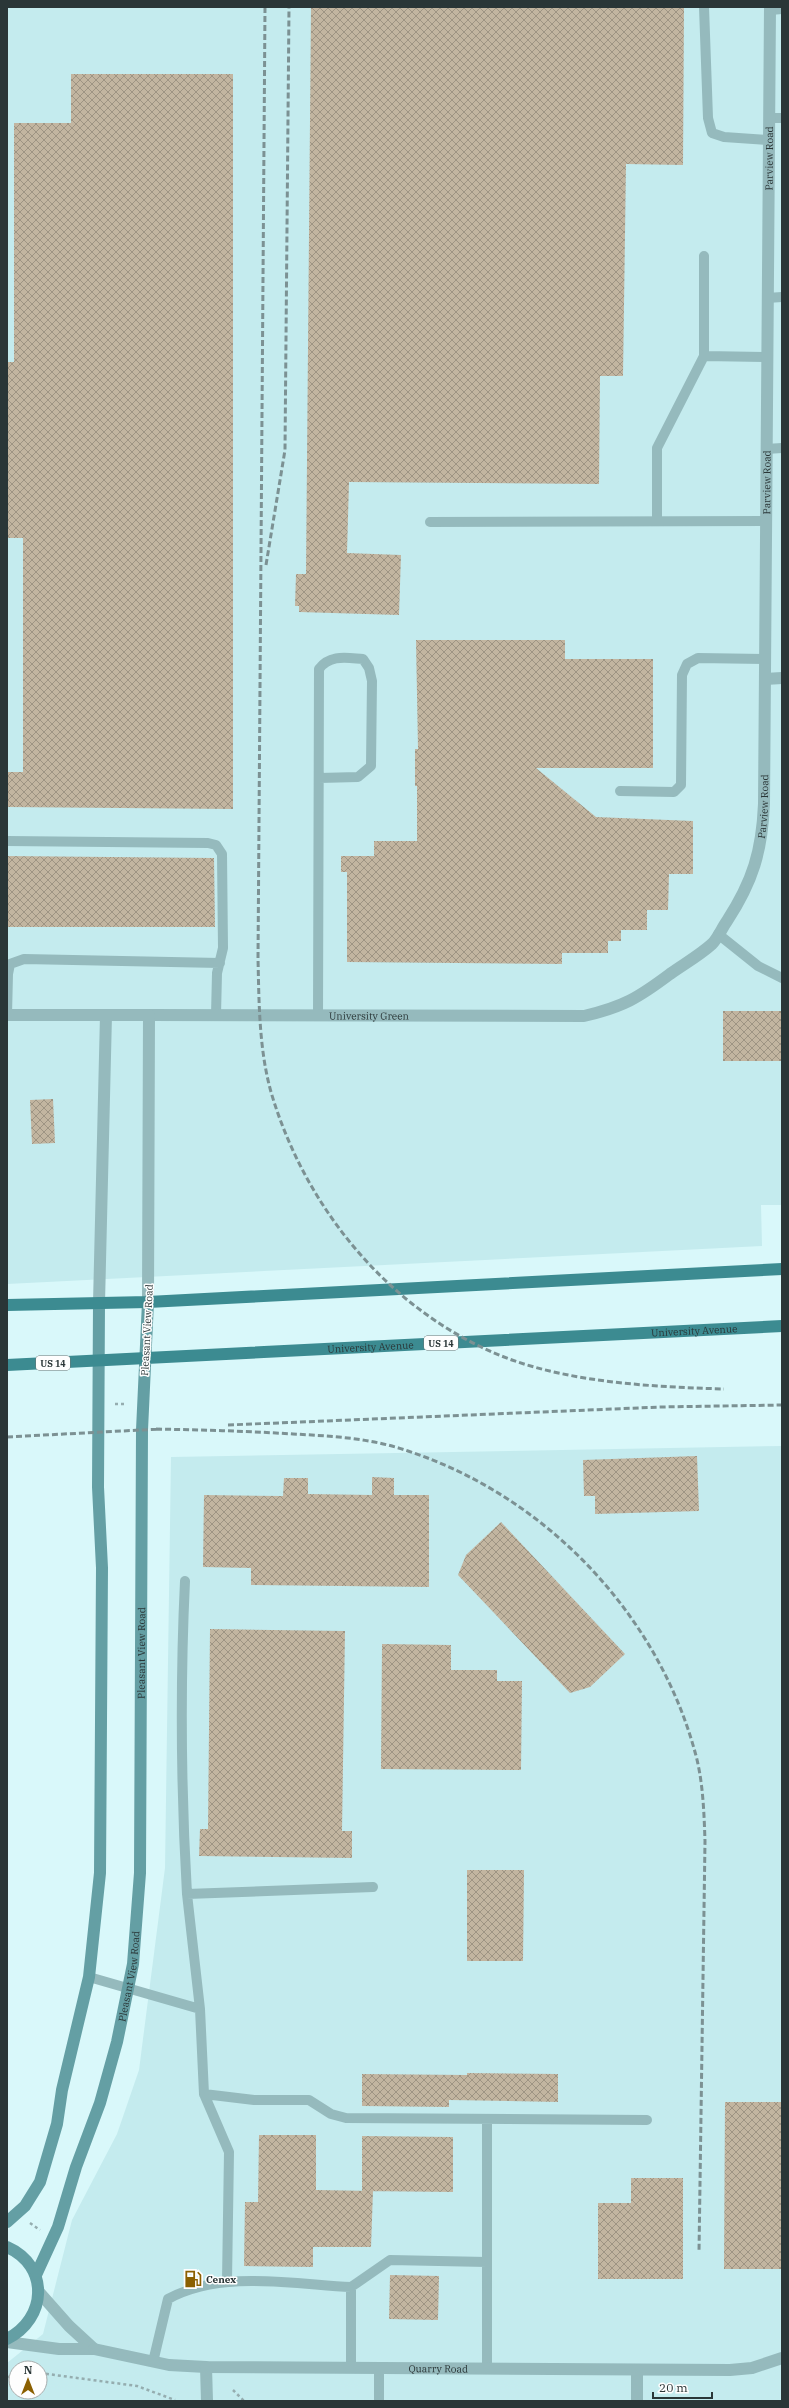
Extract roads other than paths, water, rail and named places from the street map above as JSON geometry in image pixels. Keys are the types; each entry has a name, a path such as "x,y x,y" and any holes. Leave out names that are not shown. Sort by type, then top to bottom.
{"main road":[{"path":"7,1305 148,1302 576,1278 782,1269"},
{"name":"Pleasant View Road","path":"36,2275 58,2227 76,2167 100,2102 117,2042 133,1964 140,1873 142,1430 148,1302"},
{"path":"7,2222 25,2206 40,2182 57,2124 62,2090 89,1977 100,1873 102,1568 98,1488 99,1303"},
{"name":"University Avenue","path":"7,1365 782,1326"},
{"path":"7,2247 15,2250 27,2261 36,2275 38,2291 36,2308 29,2322 18,2334 7,2341"}],"street":[{"name":"Parview Road","path":"710,945 751,880 762,835 765,679 770,9"},
{"path":"765,679 782,678"},
{"name":"University Green","path":"7,1015 584,1016 614,1010 632,1001 710,945"},
{"path":"99,1303 106,1015"},
{"name":"Pleasant View Road","path":"148,1302 149,1015"},
{"path":"38,2291 69,2326 94,2349"},
{"name":"Quarry Road","path":"7,2341 59,2349 94,2349 153,2362 206,2367 637,2370 752,2368 782,2358"},
{"path":"206,2367 207,2401"},
{"path":"637,2370 637,2401"}],"lane":[{"path":"704,7 708,118 712,133 724,136 769,140"},
{"path":"770,9 782,9"},
{"path":"769,118 782,118"},
{"path":"657,521 657,448 704,356 704,256"},
{"path":"768,298 782,297"},
{"path":"704,356 767,358"},
{"path":"766,449 782,448"},
{"path":"430,522 766,521"},
{"path":"318,1016 319,669 324,662 333,658 363,659 369,668 372,681 371,766 358,778 319,778"},
{"path":"620,791 674,792 681,785 682,675 687,664 698,658 765,659"},
{"path":"7,841 208,843 216,845 222,854 223,948 217,973 216,1015"},
{"path":"718,934 758,966 782,978"},
{"path":"7,1015 8,974 10,964 24,959 220,963"},
{"path":"185,1581 183,1632 183,1826 187,1894 200,2009 204,2094 229,2152 226,2281"},
{"path":"187,1894 373,1886"},
{"path":"89,1977 200,2009"},
{"path":"204,2094 254,2100 309,2100 331,2114 346,2118 647,2120"},
{"path":"487,2119 487,2369"},
{"path":"153,2362 168,2299 186,2289 226,2281 351,2287 390,2260 487,2262"},
{"path":"351,2287 351,2368"},
{"path":"379,2368 379,2401"}],"railway":[{"path":"265,7 258,958 259,1009 262,1043 271,1092 287,1136 307,1178 332,1218 360,1254 393,1288 429,1317 469,1341 512,1360 537,1368 590,1379 644,1385 724,1389"},
{"path":"266,565 285,450 289,7"},
{"path":"228,1425 660,1407 782,1405"},
{"path":"156,1429 259,1432 351,1438 380,1443 408,1451 458,1471 505,1497 549,1529 589,1566 624,1608 653,1653 677,1701 698,1763 704,1807 705,1841 699,2252"},
{"path":"7,1437 160,1429"}],"place":[{"name":"Cenex","path":"193,2279"}]}
